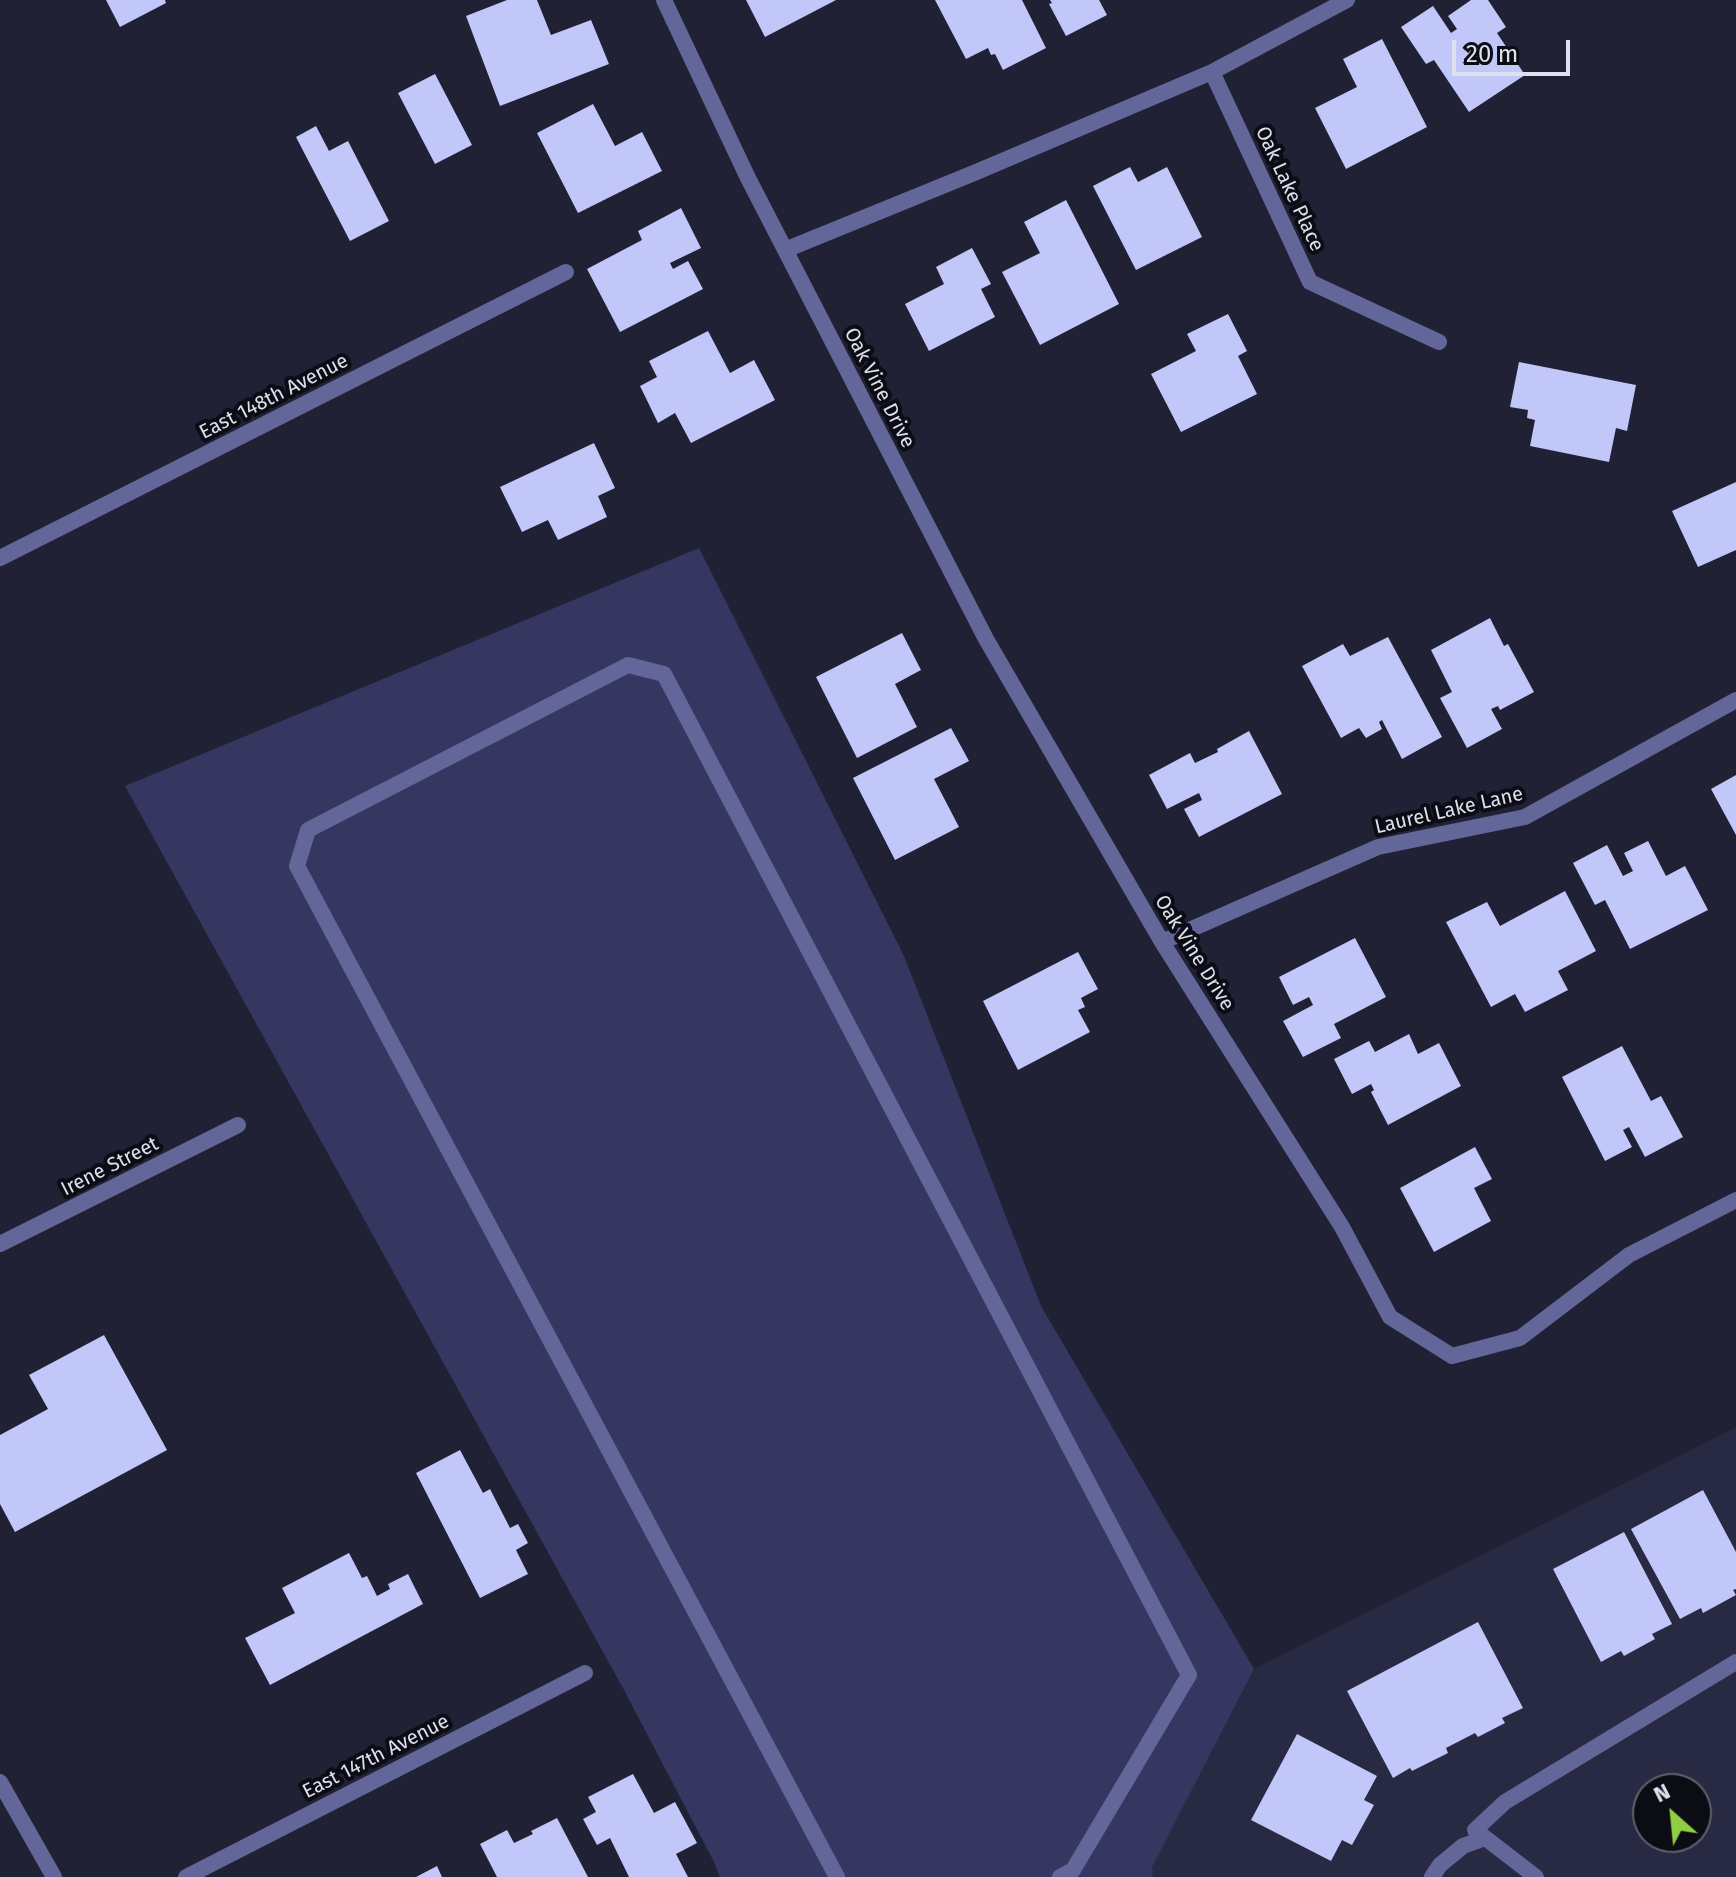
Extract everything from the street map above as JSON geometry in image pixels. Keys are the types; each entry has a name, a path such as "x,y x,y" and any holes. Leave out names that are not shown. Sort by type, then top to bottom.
{"street":[{"name":"Oak Vine Drive","path":"664,0 748,178 986,639 1162,942 1342,1227 1390,1317 1452,1356 1520,1338 1629,1255 1736,1200"},
{"path":"785,250 1212,72 1347,0"},
{"name":"Oak Lake Place","path":"1212,72 1310,282 1439,342"},
{"name":"East 148th Avenue","path":"0,558 566,272"},
{"path":"837,1877 297,866 308,830 628,665 664,674 1189,1675 1073,1870 1060,1877"},
{"name":"Laurel Lake Lane","path":"1162,942 1378,847 1525,817 1736,700"},
{"name":"Irene Street","path":"0,1244 238,1125"},
{"path":"1536,1877 1475,1830 1505,1802 1736,1662"},
{"name":"East 147th Avenue","path":"186,1877 585,1673"},
{"path":"0,1782 54,1877"},
{"path":"1432,1877 1440,1865 1463,1846 1485,1838"}],"shaded area":[{"path":"699,548 904,956 1041,1306 1254,1669 1152,1867 1153,1877 720,1877 624,1690 125,786"},
{"path":"1736,1427 1736,1877 1153,1877 1151,1867 1254,1669"}],"building":[{"path":"106,0 165,0 166,3 120,27"},
{"path":"507,0 537,0 551,35 591,20 609,64 500,106 466,16"},
{"path":"746,0 836,0 765,37"},
{"path":"935,0 1022,0 1046,48 1003,70 995,54 991,55 988,48 966,59"},
{"path":"1050,0 1099,0 1107,15 1066,36 1049,4 1052,3"},
{"path":"1471,0 1488,0 1506,27 1497,33 1525,75 1469,112 1434,60 1426,64 1401,27 1433,6 1451,33 1457,29 1448,16"},
{"path":"1382,39 1427,127 1346,169 1315,108 1357,87 1343,59"},
{"path":"435,74 472,145 435,164 398,93"},
{"path":"593,104 615,146 642,132 662,171 578,213 537,133"},
{"path":"316,126 329,151 348,141 389,221 350,241 296,137"},
{"path":"1130,167 1138,182 1167,167 1202,237 1136,270 1093,186"},
{"path":"1066,200 1119,304 1040,345 1002,272 1040,253 1024,222"},
{"path":"681,208 701,248 670,263 673,269 688,261 703,289 620,332 587,269 642,240 638,231"},
{"path":"972,248 991,284 981,289 995,317 929,351 905,304 944,284 936,267"},
{"path":"1228,314 1247,351 1238,356 1257,394 1181,432 1151,374 1196,351 1187,334"},
{"path":"708,331 730,373 754,360 775,400 691,443 675,413 658,423 640,386 657,377 649,361"},
{"path":"1519,362 1636,385 1627,431 1616,428 1609,462 1530,446 1535,420 1527,418 1528,410 1510,407"},
{"path":"594,443 615,488 598,496 607,517 558,540 548,520 522,532 500,487"},
{"path":"1736,482 1736,550 1698,567 1672,511"},
{"path":"1490,618 1534,692 1500,710 1498,706 1491,709 1502,729 1467,748 1440,698 1452,692 1431,650"},
{"path":"902,633 921,670 895,684 917,727 857,758 816,677"},
{"path":"1388,637 1442,737 1402,759 1382,720 1379,722 1382,729 1366,738 1359,728 1341,738 1302,666 1343,644 1350,656"},
{"path":"951,728 969,761 934,779 959,827 895,860 853,778"},
{"path":"1249,731 1282,794 1199,837 1184,809 1202,800 1199,793 1167,809 1149,775 1190,753 1195,763"},
{"path":"1736,775 1736,835 1711,789"},
{"path":"1648,841 1666,876 1685,866 1708,910 1630,949 1605,900 1595,905 1573,863 1607,845 1623,876 1633,871 1624,853"},
{"path":"1565,891 1596,951 1558,971 1568,990 1525,1012 1515,994 1491,1007 1446,922 1487,902 1500,926"},
{"path":"1355,938 1386,997 1334,1024 1341,1038 1303,1057 1283,1021 1313,1005 1309,997 1293,1005 1279,977"},
{"path":"1078,952 1098,989 1081,998 1085,1007 1078,1010 1090,1032 1018,1070 983,1001"},
{"path":"1409,1034 1418,1054 1439,1043 1461,1086 1388,1125 1371,1092 1374,1090 1371,1084 1352,1094 1334,1059 1369,1041 1375,1052"},
{"path":"1622,1046 1651,1101 1661,1096 1683,1137 1645,1157 1629,1127 1623,1130 1632,1147 1605,1161 1562,1077"},
{"path":"1475,1147 1492,1179 1474,1188 1491,1221 1434,1252 1400,1188"},
{"path":"104,1335 167,1450 15,1532 0,1504 0,1435 48,1409 29,1375"},
{"path":"460,1450 483,1493 490,1489 510,1528 518,1524 528,1543 516,1550 528,1574 480,1598 416,1473"},
{"path":"1703,1490 1736,1552 1736,1589 1733,1590 1736,1595 1703,1613 1701,1608 1680,1619 1631,1529"},
{"path":"1624,1532 1672,1624 1652,1634 1655,1639 1624,1656 1621,1651 1601,1662 1553,1569"},
{"path":"349,1553 362,1578 367,1576 377,1596 390,1589 388,1584 408,1574 423,1604 270,1685 245,1638 295,1613 282,1588"},
{"path":"1478,1622 1523,1708 1502,1718 1505,1723 1478,1737 1475,1733 1446,1748 1448,1753 1393,1778 1347,1691"},
{"path":"1297,1734 1377,1776 1364,1800 1374,1805 1352,1845 1342,1840 1331,1861 1251,1820"},
{"path":"633,1774 654,1813 675,1802 697,1843 676,1854 688,1877 629,1877 610,1838 597,1845 583,1819 596,1812 588,1797"},
{"path":"557,1818 588,1877 497,1877 480,1844 507,1830 514,1843"},
{"path":"437,1866 442,1877 416,1877"}]}
